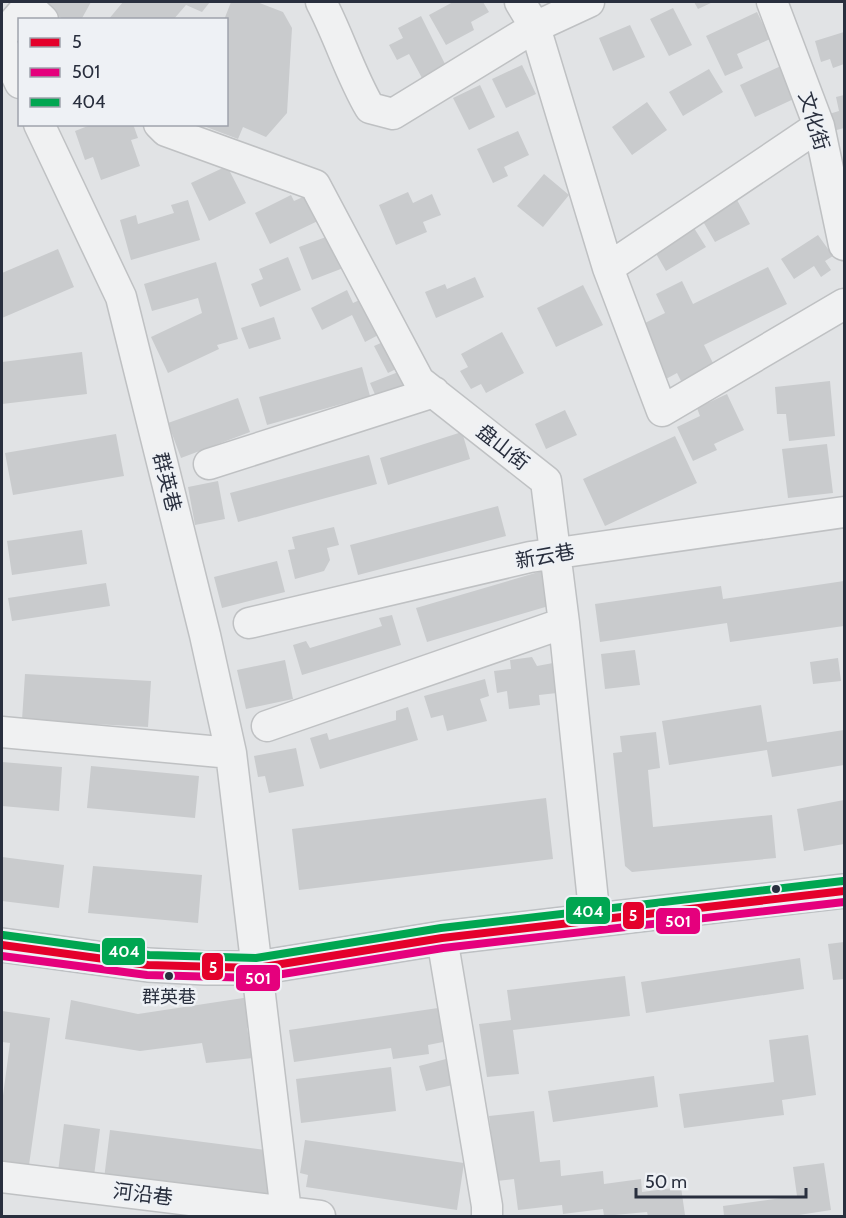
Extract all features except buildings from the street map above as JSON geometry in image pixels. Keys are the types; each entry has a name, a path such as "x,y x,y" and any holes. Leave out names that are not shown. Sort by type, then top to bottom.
{"main road":[{"path":"2,945 148,965 205,969 257,969 442,938 844,891"}],"street":[{"path":"321,2 333,23 358,88 370,108 393,114 535,27 589,2"},
{"path":"520,2 535,27 608,268 662,411 844,304"},
{"name":"文化街","path":"772,2 819,126 844,245"},
{"path":"2,36 18,22"},
{"path":"2,45 18,79"},
{"name":"群英巷","path":"40,126 121,297 205,635 231,753 286,1212"},
{"name":"盘山街","path":"161,126 166,131 315,185 419,381 546,481 564,623 595,920"},
{"path":"608,268 819,126"},
{"path":"209,464 434,392"},
{"name":"新云巷","path":"249,623 555,553 844,512"},
{"path":"267,726 564,623"},
{"path":"2,732 231,753"},
{"path":"442,938 487,1216"},
{"name":"河沿巷","path":"2,1177 320,1216"}],"transit line":[{"name":"404","path":"3,935 149,955 256,958 441,928 843,881"},
{"name":"5","path":"2,945 148,965 257,968 442,938 844,891"},
{"name":"501","path":"2,956 147,975 258,978 443,948 844,902"}],"place":[{"name":"群英巷","path":"169,976"}]}
